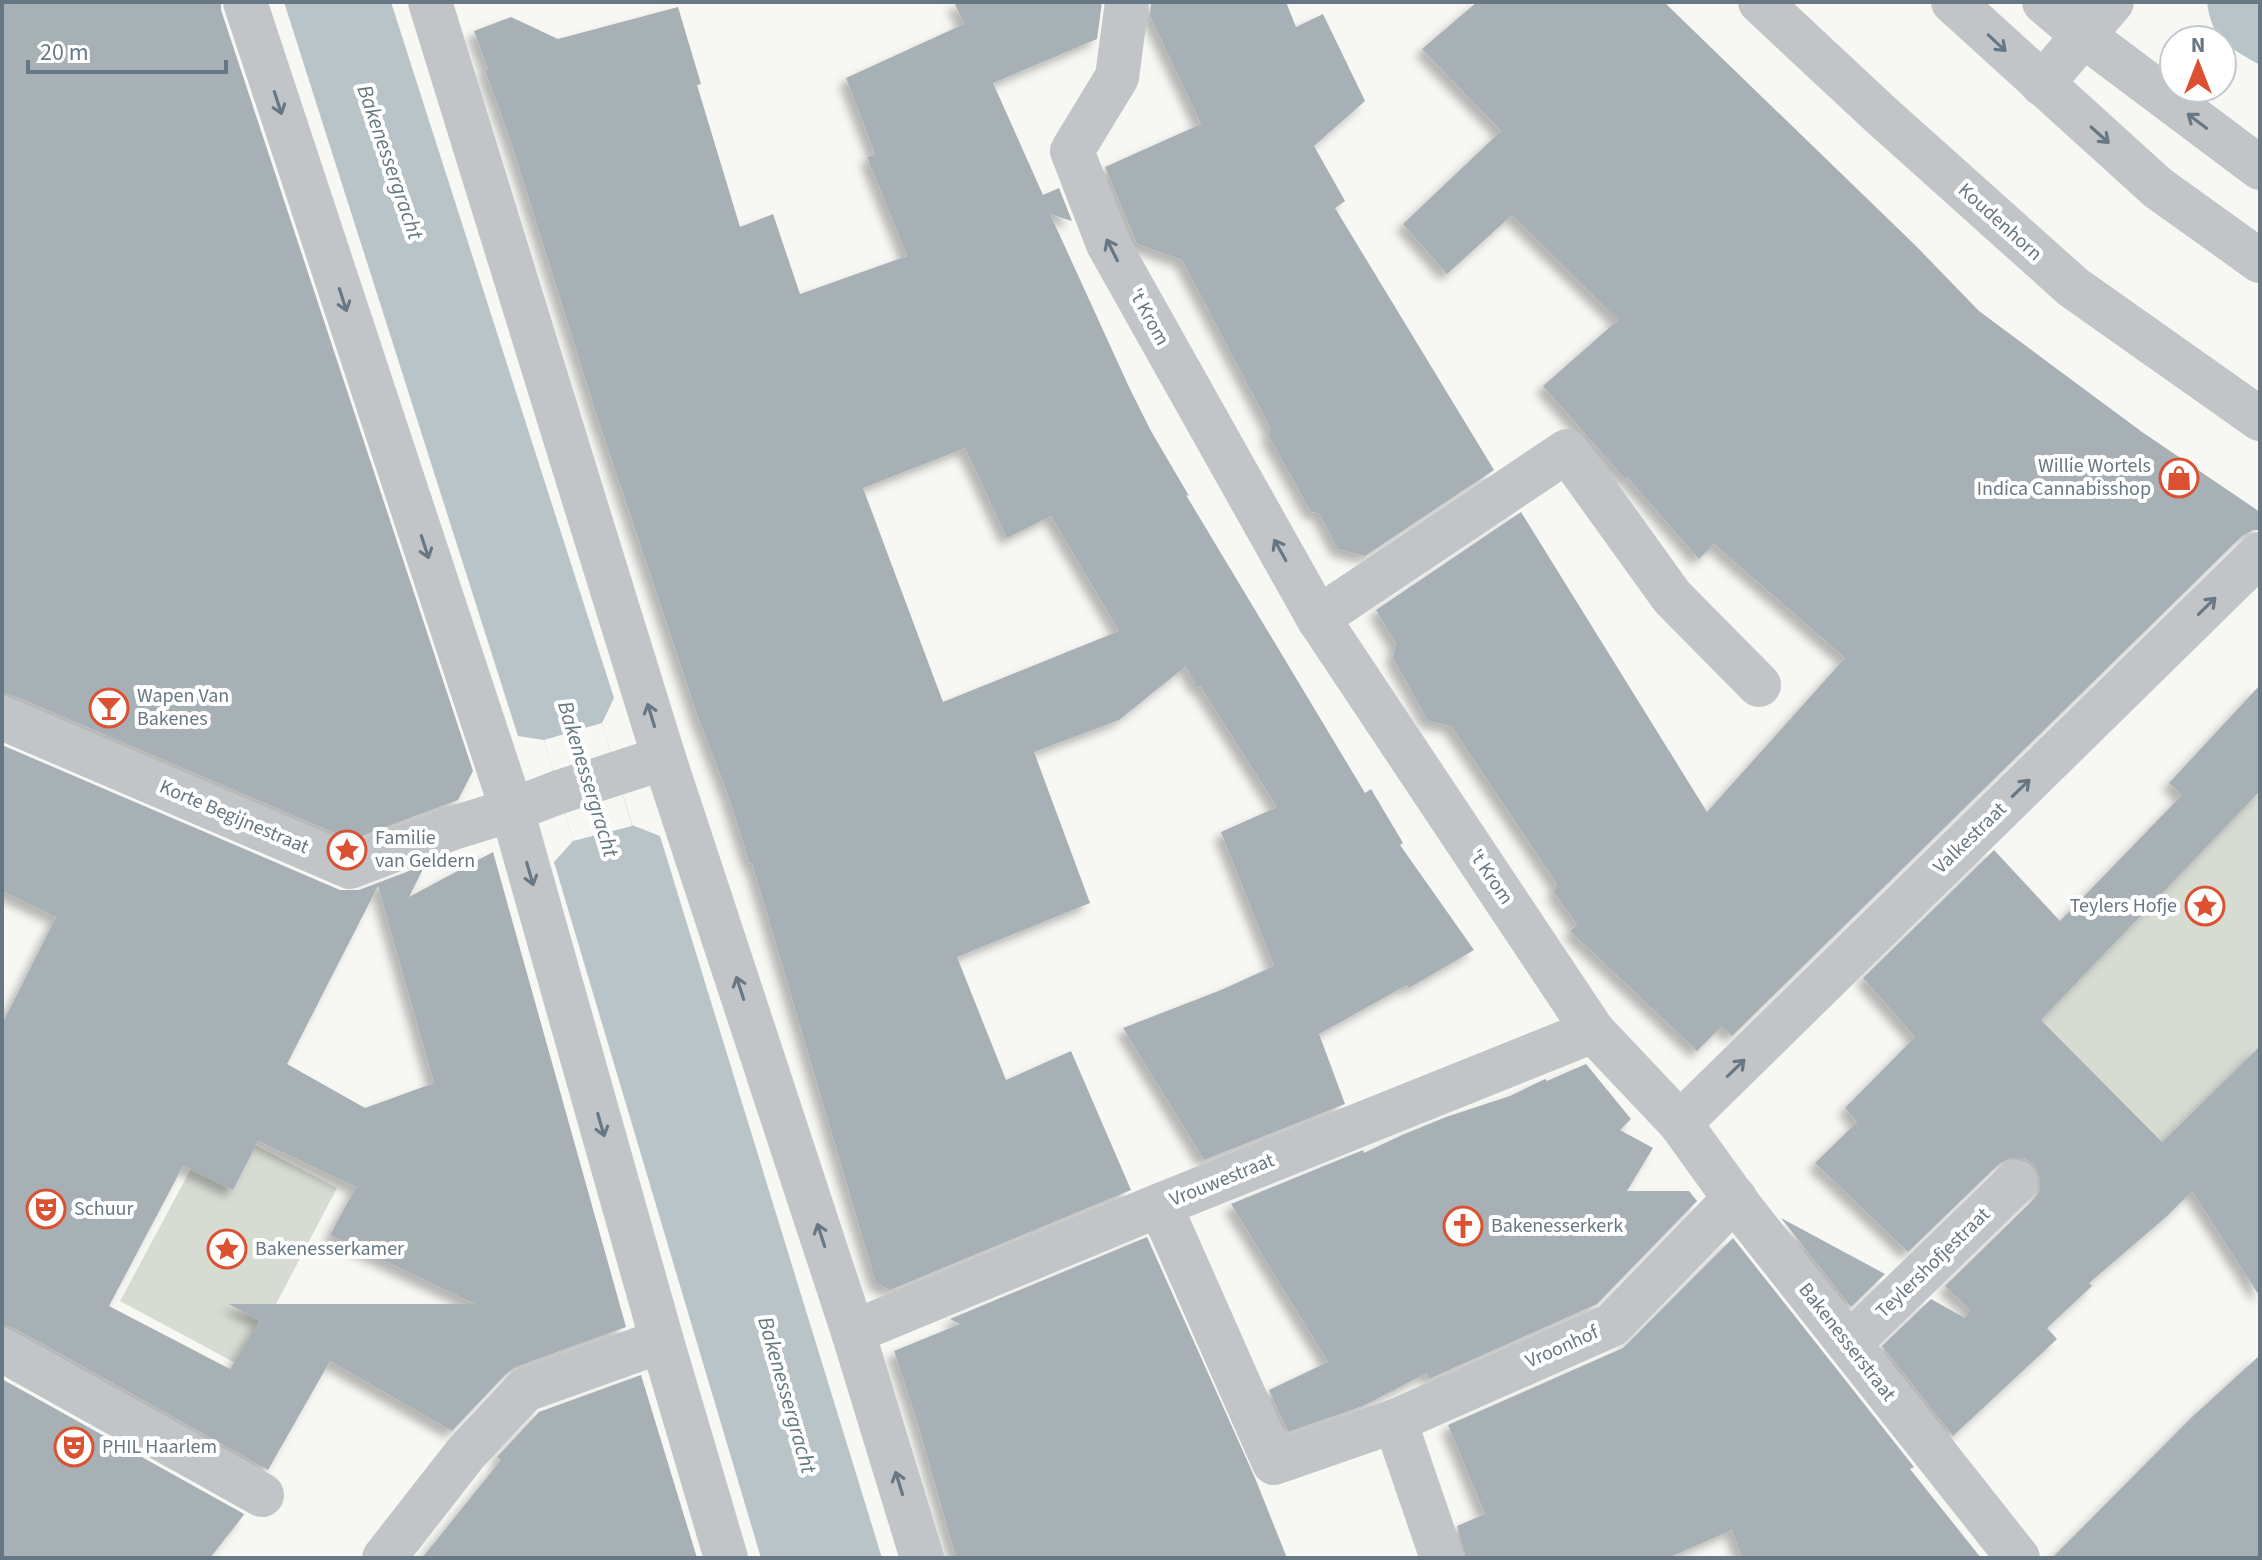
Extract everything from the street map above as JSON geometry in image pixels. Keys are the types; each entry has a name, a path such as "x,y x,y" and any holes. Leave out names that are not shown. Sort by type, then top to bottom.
{"street":[{"path":"245,2 512,810 726,1558"},
{"path":"430,2 664,758 853,1332 922,1558"},
{"name":"'t Krom","path":"1127,2 1117,77 1072,151 1108,244 1318,618 1593,1031 1680,1123"},
{"name":"Koudenhorn","path":"1760,2 2073,287 2260,419"},
{"path":"1953,2 2158,188 2260,261"},
{"path":"2044,2 2084,36 2260,168"},
{"path":"2042,84 2112,2"},
{"path":"1318,618 1567,451 1672,597 1759,685"},
{"name":"Valkestraat","path":"1680,1123 2260,554"},
{"name":"Korte Begijnestraat","path":"2,718 350,867 453,828 664,758"},
{"name":"Vrouwestraat","path":"853,1332 1593,1031"},
{"name":"Bakenesserstraat","path":"1680,1123 1735,1198 2018,1558"},
{"name":"Teylershofjestraat","path":"1849,1344 2016,1182"},
{"name":"Vroonhof","path":"1160,1205 1274,1463 1395,1421 1612,1325 1735,1198"},
{"path":"384,1558 466,1453 525,1390 662,1341"},
{"path":"2,1350 262,1495"},
{"path":"1395,1421 1442,1558"}],"shaded area":[{"name":"Teylers Hofje","path":"2260,791 2260,1046 2162,1142 2041,1020"},
{"name":"Bakenesserkamer","path":"215,1124 337,1188 243,1367 120,1301"}],"water":[{"name":"Bakenessergracht","path":"284,2 391,2 614,698 602,723 632,825 660,836 882,1558 761,1558 554,862 573,841 544,740 518,736"},
{"path":"2207,2 2260,2 2260,65 2238,51 2238,24 2212,24"}],"pier":[{"path":"602,723 632,826 573,841 544,740"}],"building":[{"path":"2,2 221,2 221,10 473,771 458,800 351,840 12,695 2,694"},
{"path":"954,2 1102,2 1097,39 993,83 1043,195 1059,188 1072,221 1050,214 1129,387 1189,496 1186,495 1365,793 1371,789 1403,843 1400,845 1474,950 1409,988 1407,985 1319,1034 1345,1104 1204,1160 1123,1028 1274,966 1221,832 1277,807 1200,686 1197,688 1186,666 1119,720 1034,752 1090,903 957,957 1006,1080 1071,1051 1131,1190 890,1290 876,1283 752,863 698,717 595,410 474,31 511,17 558,39 678,7 701,84 697,85 740,227 773,214 800,294 907,256 867,157 875,154 846,78 964,24","holes":["965,448 1007,538 1051,516 1119,631 943,702 863,488"]},
{"path":"1151,2 1286,2 1296,27 1323,14 1365,101 1314,146 1345,201 1335,208 1494,470 1365,556 1338,549 1319,513 1311,512 1268,435 1271,429 1182,260 1137,244 1105,167 1201,124 1150,16"},
{"path":"1477,2 1664,2 1979,311 2142,432 2260,512 2260,530 2242,536 1732,1036 1722,1026 1697,1051 1570,931 1577,925 1554,892 1557,884 1451,726 1428,721 1393,658 1396,644 1376,610 1521,512 1707,812 1845,658 1714,544 1699,559 1543,386 1618,320 1512,215 1447,274 1403,224 1501,131 1422,49"},
{"path":"2260,685 2260,791 2041,1020 2162,1142 2260,1046 2260,1297 2192,1191 2089,1283 2092,1286 2047,1328 2057,1339 1953,1436 1882,1346 1931,1299 1965,1318 1970,1310 1945,1286 2033,1200 2040,1190 2040,1177 2034,1165 2024,1158 2011,1158 1999,1164 1908,1252 1815,1163 1857,1122 1845,1108 1915,1037 1863,978 1994,850 2060,921 2182,795 2169,783"},
{"path":"2,745 340,890 359,890 425,865 409,897 493,852 626,1327 516,1367 452,1431 330,1361 268,1470 14,1328 2,1325 2,1024 56,917 2,891","holes":["378,886 434,1083 365,1108 287,1064","258,1141 356,1187 330,1235 475,1304 229,1304 260,1321 230,1369 109,1306 183,1166 233,1190"]},
{"name":"Bakenesserkerk","path":"1586,1064 1631,1119 1620,1130 1653,1148 1627,1191 1689,1191 1697,1201 1597,1304 1429,1379 1427,1373 1363,1406 1288,1432 1269,1390 1328,1362 1231,1204"},
{"path":"1781,1218 1885,1274 1851,1307"},
{"path":"1147,1237 1255,1478 1287,1558 956,1558 894,1351 960,1324 950,1319"},
{"path":"1733,1238 1914,1467 1910,1469 1981,1558 1742,1558 1732,1530 1668,1558 1466,1558 1457,1526 1485,1514 1448,1425 1623,1348"},
{"path":"2260,1355 2260,1558 2052,1558 2192,1417"},
{"path":"641,1375 697,1558 422,1558 501,1460 497,1457 539,1412"},
{"name":"PHIL Haarlem","path":"2,1379 243,1516 210,1558 2,1558"}],"place":[{"name":"Willie Wortels Indica Cannabisshop","path":"2179,478"},
{"name":"Wapen Van Bakenes","path":"109,708"},
{"name":"Familie van Geldern","path":"347,850"},
{"name":"Teylers Hofje","path":"2205,906"},
{"name":"Schuur","path":"46,1209"},
{"name":"Bakenesserkerk","path":"1463,1226"},
{"name":"Bakenesserkamer","path":"227,1249"},
{"name":"PHIL Haarlem","path":"74,1447"}]}
